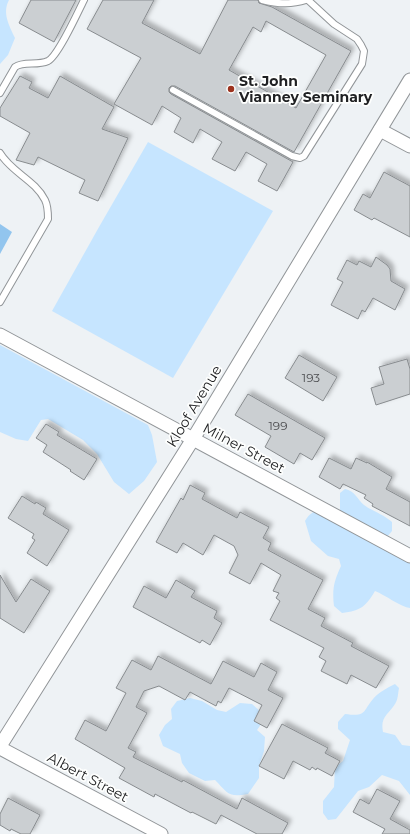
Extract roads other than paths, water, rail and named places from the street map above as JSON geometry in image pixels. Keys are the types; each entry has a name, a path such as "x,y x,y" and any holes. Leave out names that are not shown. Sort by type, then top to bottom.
{"street":[{"name":"Kloof Avenue","path":"0,747 193,439 410,80"},
{"path":"380,130 410,146"},
{"name":"Milner Street","path":"0,335 410,556"},
{"name":"Albert Street","path":"0,747 161,834"}],"lane":[{"path":"0,93 14,67 18,64 41,63 53,58 84,0"},
{"path":"173,90 292,156 300,158 304,156 362,64 364,51 357,39 334,24 307,0 289,4 273,3 262,0"},
{"path":"0,153 41,194 47,208 48,219 0,302"}],"place":[{"name":"St. John Vianney Seminary","path":"231,89"}]}
